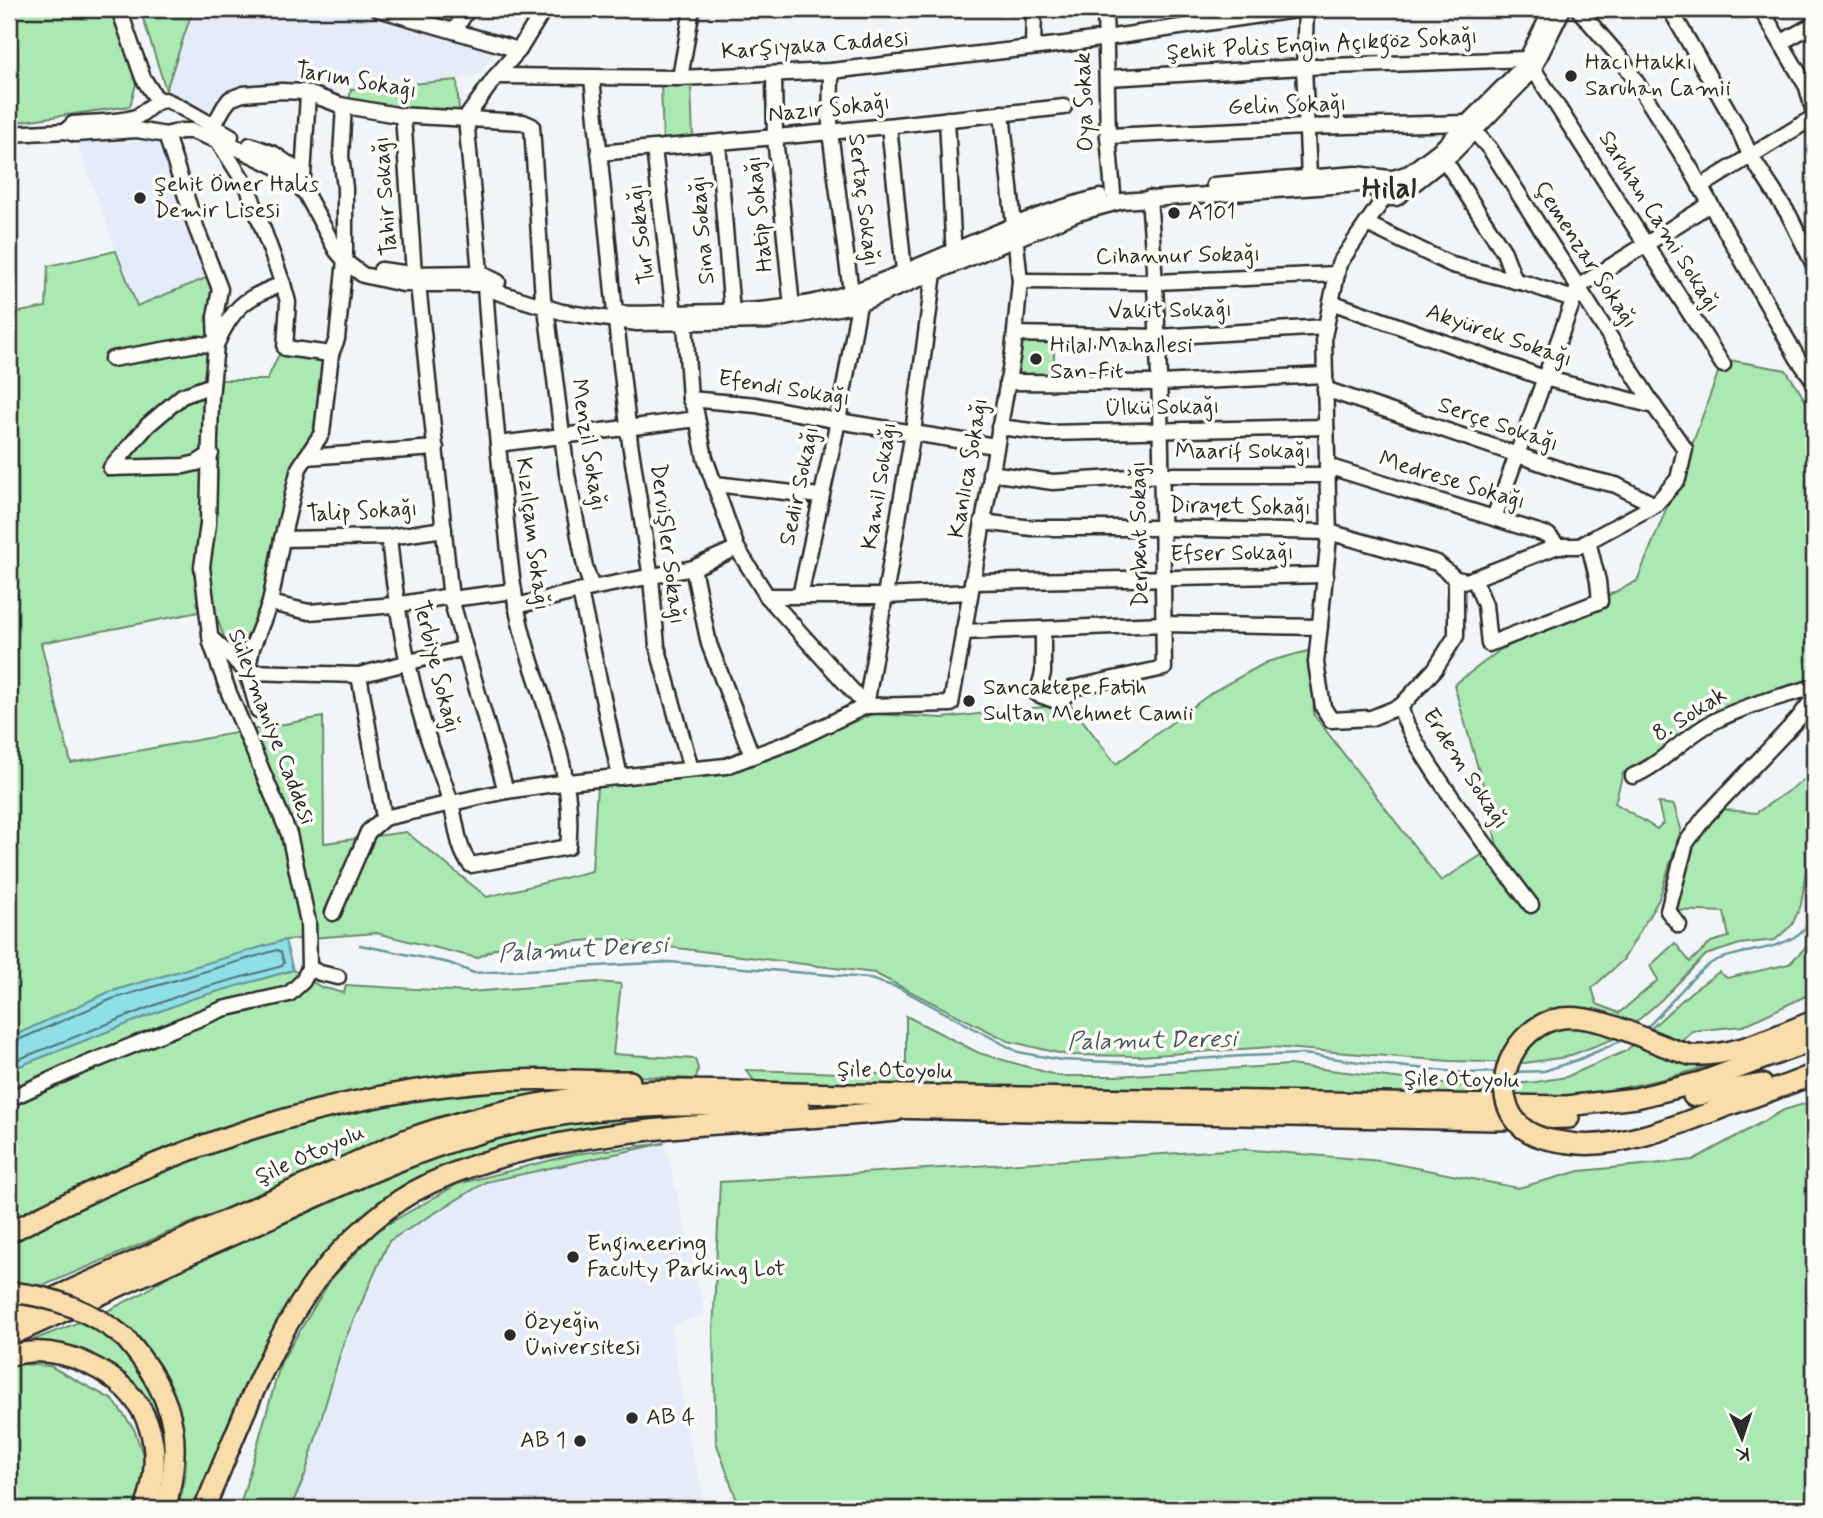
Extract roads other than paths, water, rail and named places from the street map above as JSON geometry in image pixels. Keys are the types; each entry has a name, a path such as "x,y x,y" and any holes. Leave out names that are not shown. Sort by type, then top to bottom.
{"highway":[{"path":"1811,1076 1657,1130 1619,1141 1582,1145 1548,1140 1531,1133 1518,1122 1505,1099 1504,1081 1508,1062 1525,1038 1537,1027 1562,1018 1586,1018 1617,1027 1669,1050 1709,1056 1732,1053 1814,1021"},
{"name":"Şile Otoyolu","path":"9,1318 372,1154 457,1122 556,1099 643,1091 695,1090 791,1094 1567,1106 1636,1098 1701,1082 1814,1040"},
{"name":"Şile Otoyolu","path":"9,1336 417,1153 469,1135 574,1113 620,1108 738,1106 1496,1121 1564,1119 1693,1096 1814,1054"},
{"path":"1693,1096 1811,1076"},
{"path":"9,1233 100,1186 188,1151 326,1109 404,1093 509,1080 573,1080 664,1081 791,1094"},
{"path":"204,1509 279,1337 311,1287 354,1237 410,1193 469,1166 549,1145 635,1131 917,1109"},
{"path":"9,1292 47,1297 103,1321 125,1338 152,1373 169,1410 175,1443 173,1478 165,1509"},
{"path":"9,1356 19,1353 55,1352 82,1360 106,1372 127,1389 148,1423 155,1449 156,1469 145,1509"}],"street":[{"path":"120,9 154,105 148,125 164,134"},
{"path":"378,9 418,14 454,31 519,50"},
{"path":"454,31 468,9"},
{"path":"466,118 496,76 519,50 544,9"},
{"path":"680,78 692,9"},
{"path":"1033,47 1034,9"},
{"name":"Oya Sokak","path":"1105,9 1108,136 1113,193"},
{"path":"1304,9 1309,177"},
{"name":"Karşıyaka Caddesi","path":"496,76 680,78 831,71 1105,38 1304,9"},
{"path":"1530,63 1552,9"},
{"path":"1387,196 1444,159 1530,63 1563,9"},
{"path":"1578,9 1623,61 1710,204 1780,329 1814,381"},
{"path":"1670,9 1738,128 1750,155 1789,215 1814,265"},
{"path":"1700,187 1814,115 1811,86 1761,9"},
{"path":"1782,42 1814,23"},
{"name":"Şehit Polis Engin Açıkgöz Sokağı","path":"1108,78 1304,67 1530,63"},
{"name":"Saruhan Cami Sokağı","path":"1530,63 1723,365"},
{"name":"Sertaç Sokağı","path":"831,71 830,132 855,298"},
{"name":"Hatip Sokağı","path":"774,75 775,137 792,307"},
{"name":"Dervişler Sokağı","path":"592,78 616,317 651,578 657,646 691,769"},
{"name":"Tarım Sokağı","path":"215,133 224,107 230,99 243,94 281,91 305,92 344,106 404,116 523,122 532,126 545,303"},
{"path":"303,177 308,94"},
{"path":"66,131 73,124 135,118 154,105 169,101 215,133 292,176 306,194 326,233 345,260 363,275 394,282 416,279 482,280 545,303 616,317 769,321 934,273 954,258"},
{"path":"258,710 247,672 252,648 270,604 299,468 321,433 331,354 337,339 345,260 345,188 341,156 344,106"},
{"name":"Nazır Sokağı","path":"598,153 1064,107"},
{"path":"164,134 181,125 179,108"},
{"name":"Kanlıca Sokağı","path":"866,706 951,704 1007,382 1020,281 1003,113"},
{"name":"Tahir Sokağı","path":"404,116 416,279 451,598 506,790"},
{"name":"Kızılçam Sokağı","path":"451,804 464,858 471,865 568,847 571,823 568,782 513,591 466,118"},
{"path":"947,119 954,258"},
{"path":"889,126 904,271"},
{"name":"Gelin Sokağı","path":"1108,136 1306,127 1471,127"},
{"path":"1016,232 1060,208 1133,190 1370,174 1391,178 1409,173 1471,127"},
{"name":"Çemenzar Sokağı","path":"1471,127 1490,149 1575,293 1685,449 1678,479 1656,505"},
{"path":"9,134 137,130 164,134 192,131 215,133 274,154 289,163 303,177 344,244 361,264 416,279"},
{"path":"215,133 248,188 283,284 288,302 285,348 331,354"},
{"name":"Süleymaniye Caddesi","path":"164,134 220,289 215,317 208,524 202,567 210,636 229,693 289,834 308,922 309,968"},
{"name":"Sina Sokağı","path":"718,143 732,313"},
{"name":"Tur Sokağı","path":"654,149 690,399 705,458 737,548 767,596 866,706"},
{"path":"1444,159 1504,252 1515,281"},
{"path":"1391,178 1400,186 1387,196 1339,264 1326,327 1329,532 1316,663 1323,707 1331,720 1371,718 1401,706"},
{"path":"679,318 855,298 904,271 954,258 1016,232 1122,201 1359,184 1368,185 1387,196"},
{"name":"Derbent Sokağı","path":"1043,629 1043,673 1037,694 1059,702 1073,688 1164,668 1158,337 1149,198"},
{"path":"1494,518 1575,293 1646,243 1710,204"},
{"path":"1367,224 1452,265 1575,293"},
{"name":"Kamil Sokağı","path":"866,706 913,432 934,273"},
{"name":"Cihannur Sokağı","path":"1020,281 1156,282 1337,274"},
{"path":"112,359 197,344 216,345 234,311 246,300 283,284"},
{"name":"Sedir Sokağı","path":"800,596 838,421 855,298"},
{"name":"Akyürek Sokağı","path":"1331,302 1544,378 1654,406"},
{"name":"Menzil Sokağı","path":"545,303 562,438 585,567 586,590 620,777"},
{"name":"Vakit Sokağı","path":"1014,334 1158,337 1326,327"},
{"path":"1007,382 1325,382"},
{"name":"Serçe Sokağı","path":"1325,382 1516,455 1582,477 1616,485 1656,505"},
{"path":"211,454 197,463 184,466 111,468 148,425 182,396 212,385"},
{"name":"Efendi Sokağı","path":"690,399 756,405 995,446"},
{"path":"498,444 697,419"},
{"name":"Ülkü Sokağı","path":"999,426 1047,433 1326,427"},
{"path":"306,457 436,448"},
{"name":"Maarif Sokağı","path":"990,473 1053,482 1162,475 1327,470"},
{"name":"Medrese Sokağı","path":"1327,470 1548,535 1558,546"},
{"path":"715,484 820,496"},
{"path":"1456,579 1467,581 1558,546 1579,546 1656,505"},
{"name":"Dirayet Sokağı","path":"982,523 1032,528 1329,532 1437,563 1456,579"},
{"name":"Talip Sokağı","path":"282,539 389,537 444,529"},
{"name":"Terbiye Sokağı","path":"389,537 396,605 408,663 422,722 451,804"},
{"path":"1474,578 1485,606 1489,644 1600,601 1588,541"},
{"path":"516,607 693,568 737,548"},
{"path":"693,568 709,644 752,756"},
{"name":"Efser Sokağı","path":"767,596 885,596 971,587 1163,578 1326,575"},
{"name":"Erdem Sokağı","path":"1456,579 1456,636 1435,669 1401,706 1402,715 1424,754 1468,820 1531,905"},
{"path":"270,604 310,612 513,591"},
{"path":"963,632 1164,624 1321,627"},
{"path":"210,636 247,672 359,675 465,648"},
{"path":"359,675 384,818"},
{"name":"8. Sokak","path":"1633,776 1646,771 1680,742 1711,723 1754,704 1814,687"},
{"path":"1679,925 1668,911 1686,843 1705,817 1797,720 1814,698"},
{"path":"333,913 368,832 384,818 506,790 726,766 793,741 866,706"},
{"path":"9,1099 79,1067 223,1009 289,994 303,981 309,968 338,977"}],"water":[{"path":"285,940 293,970 191,999 9,1070 9,1038 109,992"}],"waterway":[{"name":"Palamut Deresi","path":"1644,1030 1694,977 1713,962 1773,946 1797,935 1808,922 1814,895"},
{"name":"Palamut Deresi","path":"360,945 449,963 474,973 669,962 867,978 899,988 1018,1052 1061,1060 1135,1063 1304,1054 1466,1073 1499,1072"},
{"name":"Palamut Deresi","path":"1516,1072 1544,1071 1625,1039"}],"place":[{"name":"Hacı Hakkı Saruhan Camii","path":"1571,76"},
{"name":"Şehit Ömer Halis Demir Lisesi","path":"140,198"},
{"name":"A101","path":"1174,213"},
{"name":"Hilal Mahallesi San-Fit","path":"1036,359"},
{"name":"Sancaktepe Fatih Sultan Mehmet Camii","path":"969,701"},
{"name":"Engineering Faculty Parking Lot","path":"573,1257"},
{"name":"Özyeğin Üniversitesi","path":"510,1335"},
{"name":"AB 4","path":"632,1418"},
{"name":"AB 1","path":"580,1441"}],"district":[{"name":"Hilal","path":"1389,188"}]}
